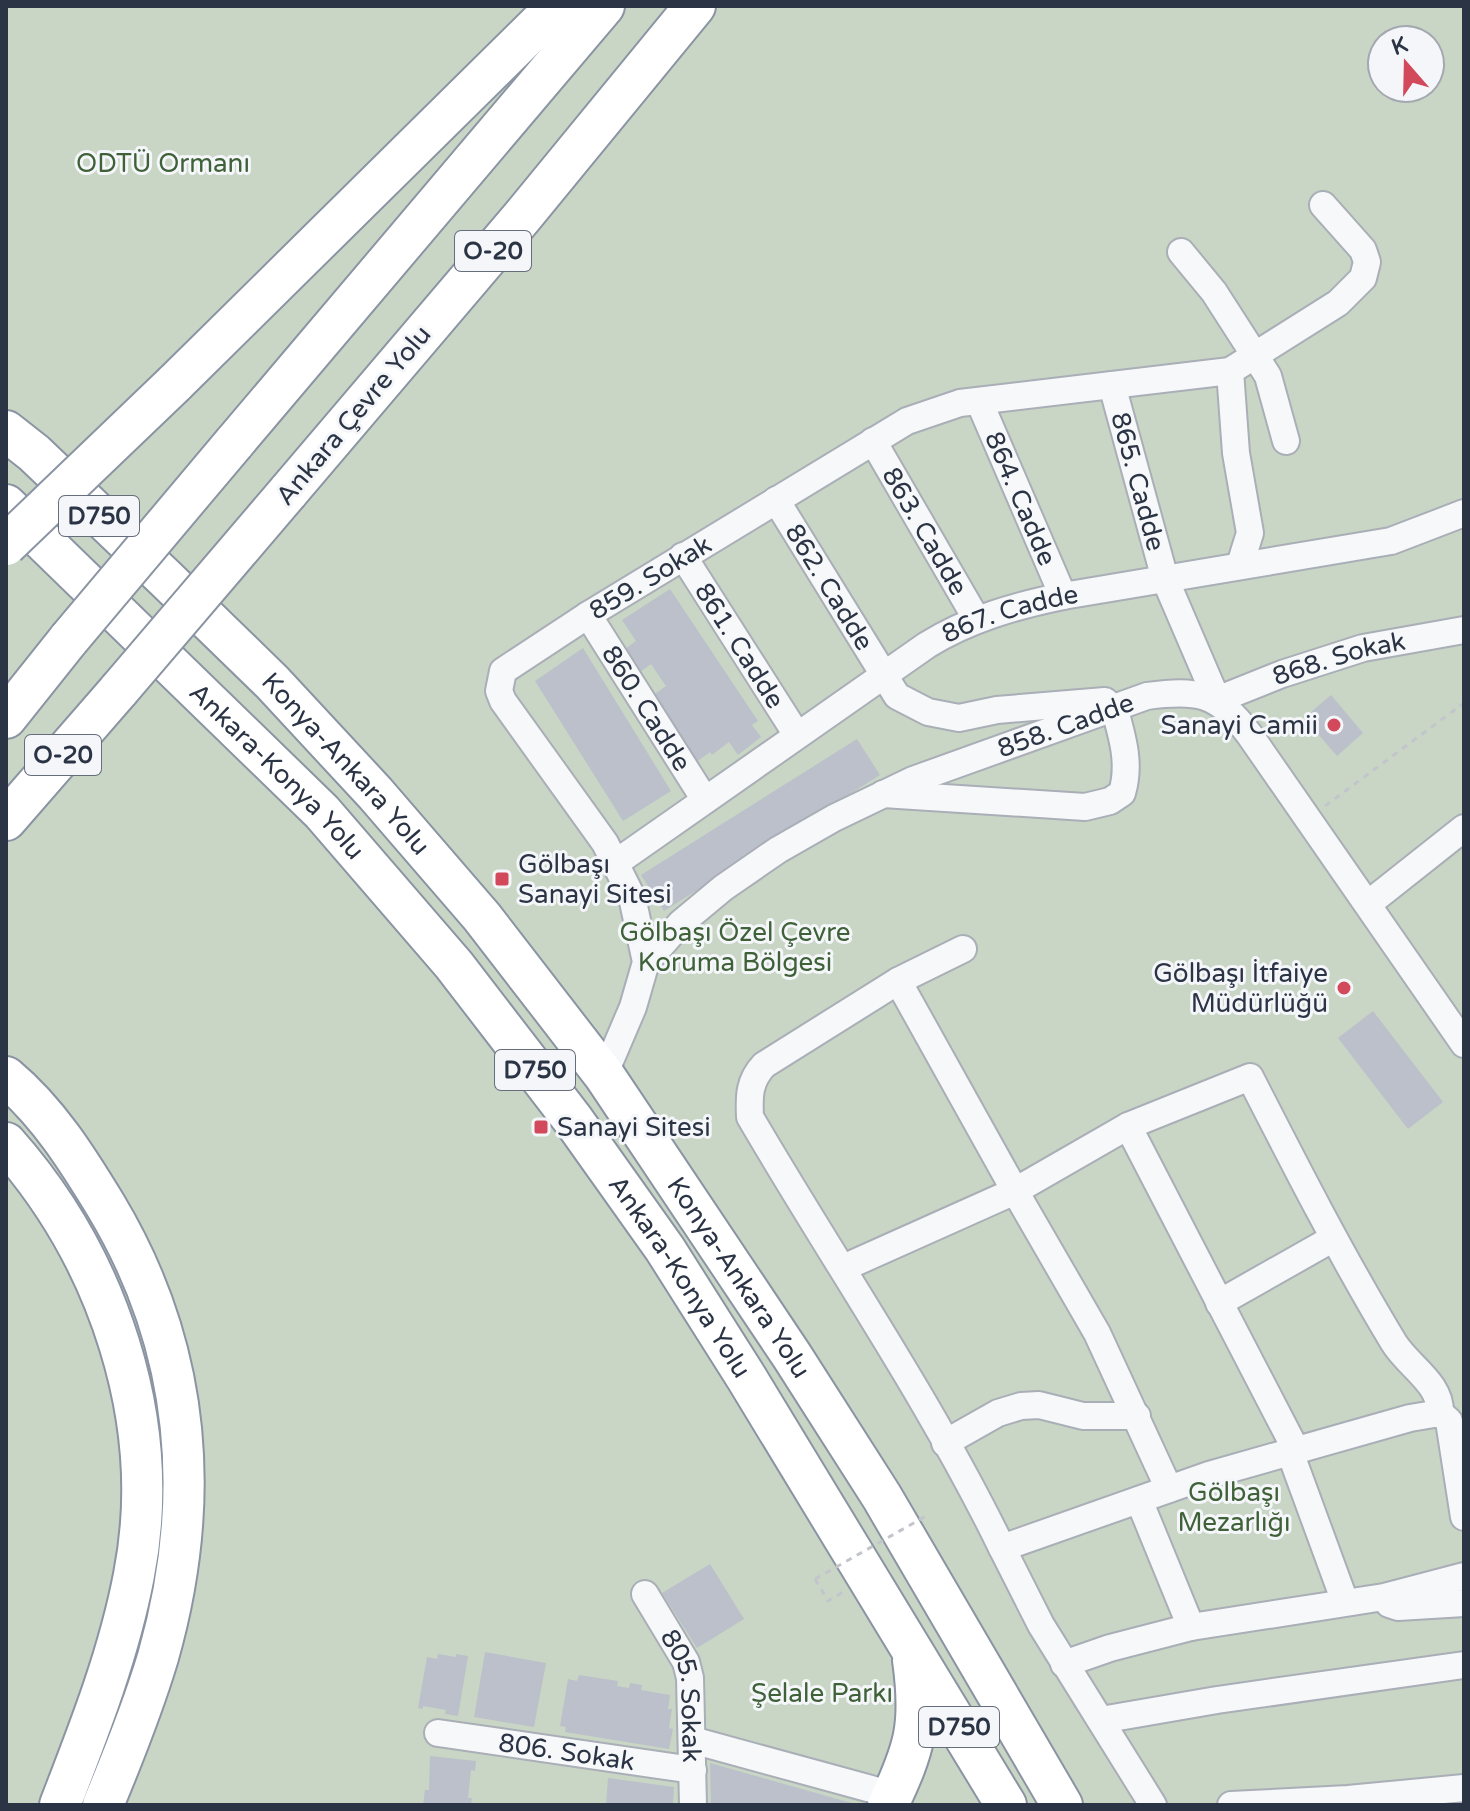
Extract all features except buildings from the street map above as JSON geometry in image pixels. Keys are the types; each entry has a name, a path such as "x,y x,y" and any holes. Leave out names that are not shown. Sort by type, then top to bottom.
{"highway":[{"path":"6,545 557,6"},
{"name":"O-20","path":"6,718 69,639 604,6"},
{"name":"Ankara Çevre Yolu","path":"6,820 522,217 695,6"},
{"path":"6,423 20,442"},
{"name":"Konya-Ankara Yolu","path":"20,442 272,682 375,793 482,917 604,1075 792,1356 882,1497 1062,1805"},
{"name":"D750","path":"6,505 126,622"},
{"path":"6,538 126,622"},
{"name":"Ankara-Konya Yolu","path":"126,622 322,812 454,965 574,1121 665,1249 1006,1805"},
{"path":"6,1077 61,1136 118,1225 145,1278 159,1316 173,1370 181,1419 183,1531 175,1576 158,1656 103,1805"},
{"path":"6,1143 28,1168 68,1226 98,1284 115,1329 138,1427 141,1493 135,1573 118,1642 60,1805"},
{"path":"891,1800 912,1752 917,1732 917,1688 912,1648"}],"street":[{"path":"1240,565 1250,533 1236,453 1230,371 1338,303 1365,273 1367,262 1363,250 1323,205"},
{"path":"1181,252 1237,325 1273,387 1286,441"},
{"name":"859. Sokak","path":"604,1075 637,995 646,962 632,897 617,862 510,711 499,691 503,671 683,556 873,441 922,415 960,403 1230,371"},
{"name":"865. Cadde","path":"1112,385 1165,579 1217,700"},
{"name":"864. Cadde","path":"979,401 1063,596"},
{"name":"863. Cadde","path":"873,441 977,620"},
{"name":"862. Cadde","path":"776,500 897,696 928,712 959,718 997,710 1126,703"},
{"name":"867. Cadde","path":"617,862 884,675 947,633 977,620 1018,606 1063,596 1391,541 1464,513"},
{"name":"861. Cadde","path":"683,556 797,735"},
{"name":"860. Cadde","path":"588,615 705,800"},
{"name":"868. Sokak","path":"1217,700 1282,674 1363,648 1464,630"},
{"name":"858. Cadde","path":"646,962 681,923 723,888 778,850 880,794 1126,703 1177,692 1202,694 1217,700"},
{"path":"1217,700 1233,713 1249,734 1464,1044"},
{"path":"880,794 1038,806 1085,807 1110,801 1122,793 1127,769 1124,745 1126,703"},
{"path":"1368,904 1464,828"},
{"path":"963,949 898,981 764,1065 753,1077 750,1117 843,1268 977,1497 1012,1571 1064,1664 1153,1805"},
{"path":"898,981 1015,1191 1072,1286 1137,1416 1169,1489"},
{"path":"843,1268 1015,1191 1128,1126 1250,1077 1332,1239 1397,1348 1436,1391 1440,1413 1449,1421 1464,1517"},
{"path":"1128,1126 1293,1451 1345,1602"},
{"path":"1219,1303 1332,1239"},
{"path":"945,1443 998,1413 1021,1406 1039,1405 1083,1416 1137,1416"},
{"path":"1002,1548 1209,1475 1410,1418 1440,1413"},
{"path":"1139,1500 1191,1627"},
{"path":"1064,1664 1110,1648 1191,1627 1384,1597 1464,1576"},
{"name":"805. Sokak","path":"645,1594 686,1662 690,1678 693,1805"},
{"path":"1384,1597 1391,1606 1398,1607 1464,1603"},
{"path":"1101,1720 1464,1665"},
{"name":"806. Sokak","path":"438,1733 693,1770"},
{"path":"692,1740 891,1800"},
{"path":"1231,1805 1348,1799 1464,1788"}],"path":[{"path":"1325,806 1464,703"},
{"path":"868,1577 828,1601 815,1579 926,1516"}],"green space":[{"name":"Gölbaşı Özel Çevre Koruma Bölgesi","path":"6,6 1464,6 1464,1805 6,1805"}],"place":[{"name":"Sanayi Camii","path":"1334,725"},
{"name":"Gölbaşı Sanayi Sitesi","path":"502,879"},
{"name":"Gölbaşı İtfaiye Müdürlüğü","path":"1344,988"},
{"name":"Sanayi Sitesi","path":"541,1127"}],"park label":[{"name":"ODTÜ Ormanı","path":"163,163"},
{"name":"Gölbaşı Mezarlığı","path":"1234,1507"},
{"name":"Şelale Parkı","path":"822,1693"}]}
